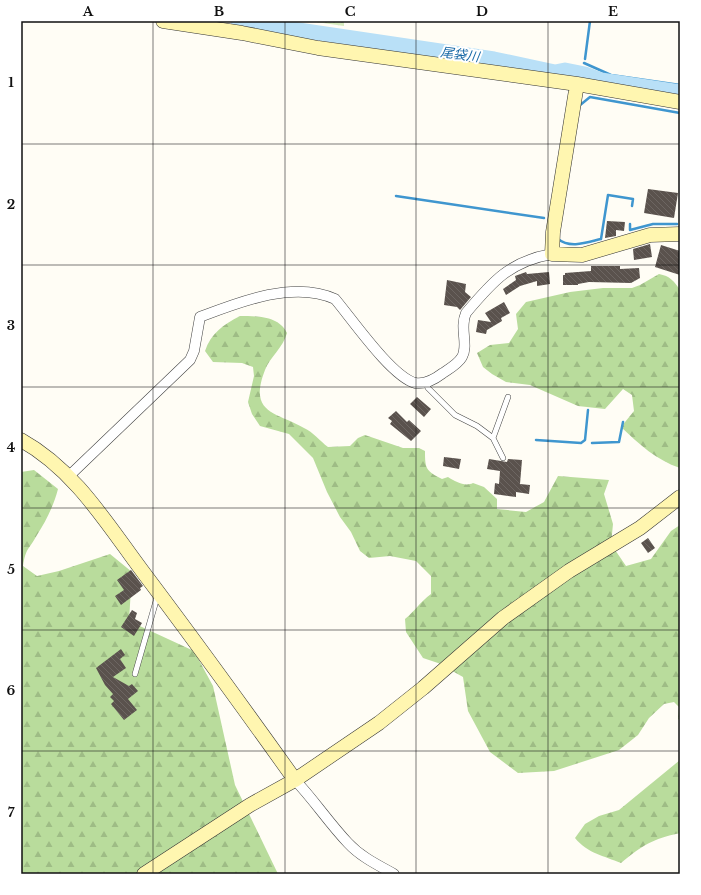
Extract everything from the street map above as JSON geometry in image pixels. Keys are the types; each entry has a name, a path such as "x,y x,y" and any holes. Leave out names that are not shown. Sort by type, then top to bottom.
{"street":[{"path":"163,21 318,48 577,84 680,102"},
{"path":"552,254 553,232 577,84"},
{"path":"68,476 190,360 194,351 200,317 267,294 322,293 335,299 393,368 415,383 426,383 446,372 461,359 465,350 462,330 463,320 466,313 499,277 522,261 552,254 582,255 650,235 680,234"},
{"path":"21,440 36,448 68,476 104,520 226,683 295,780 313,798 349,844 363,856 394,874"},
{"path":"144,874 250,805 295,780 379,723 423,688 503,618 569,571 640,528 680,497"}],"lane":[{"path":"426,383 428,388 455,414 477,426 493,438 503,458"},
{"path":"493,438 508,397"},
{"path":"134,674 158,592"}],"green space":[{"path":"309,21 344,21 344,26"},
{"path":"659,274 671,279 680,290 680,468 663,461 641,445 621,427 634,411 632,395 623,389 605,409 578,406 530,385 506,382 483,367 477,353 490,345 509,343 518,329 516,314 526,302 570,292 603,288 632,288"},
{"path":"240,316 253,316 273,320 279,323 287,333 283,343 265,370 260,395 262,403 268,410 313,434 328,447 350,446 358,438 365,435 403,448 419,448 425,451 426,466 433,474 442,479 448,477 460,483 473,483 484,487 497,499 497,509 526,512 544,502 558,476 609,480 604,494 613,524 611,544 626,566 651,559 671,531 680,525 680,720 678,719 679,707 674,702 664,704 649,718 638,735 619,750 554,771 518,773 490,752 468,711 463,677 438,663 423,658 406,632 405,619 431,594 431,576 416,561 390,556 369,558 360,551 351,532 340,517 327,492 313,458 289,434 260,426 252,414 248,402 254,376 253,367 242,363 213,362 205,351 214,334 218,330"},
{"path":"34,470 58,489 47,519 27,552 23,566 37,576 59,571 110,554 132,572 129,621 194,651 213,686 235,785 278,874 21,874 21,472"},
{"path":"680,760 680,833 655,840 621,863 590,851 575,838 585,824 599,816 619,810"}],"building":[{"path":"648,189 678,193 674,218 644,213"},
{"path":"607,221 625,222 624,231 616,230 616,236 605,238"},
{"path":"650,244 652,257 634,260 633,249"},
{"path":"661,245 680,251 680,275 655,267"},
{"path":"591,266 620,266 620,269 639,268 640,278 631,283 589,282 578,285 563,285 563,275 565,275 565,273 591,271"},
{"path":"526,272 527,274 549,272 550,284 537,286 537,281 520,286 506,295 503,289 516,280 515,276"},
{"path":"447,280 466,284 465,292 471,297 460,310 457,307 444,305"},
{"path":"504,302 510,313 501,318 502,321 487,330 486,334 476,332 478,320 491,322 485,313"},
{"path":"417,397 431,409 424,417 410,404"},
{"path":"396,411 407,422 409,420 421,431 411,441 390,424 392,421 388,418"},
{"path":"444,457 461,459 459,469 443,466"},
{"path":"489,459 507,462 508,459 522,460 520,484 530,485 529,494 516,492 516,497 494,494 495,483 499,484 500,471 487,469"},
{"path":"648,538 655,548 648,553 641,543"},
{"path":"131,570 143,586 140,588 141,590 121,605 115,596 124,590 117,580"},
{"path":"132,610 137,613 135,619 142,623 134,636 121,627"},
{"path":"121,649 125,655 120,659 126,668 113,677 129,686 132,684 138,691 128,699 137,710 124,720 111,704 114,701 110,697 113,694 105,685 96,668"}],"waterway":[{"name":"尾袋川","path":"238,21 494,59 555,72 565,70 585,74 601,80 680,92"},
{"path":"585,59 590,21"},
{"path":"584,63 611,75 680,85"},
{"name":"尾袋川","path":"582,76 583,70"},
{"path":"579,106 590,97 680,113"},
{"path":"558,239 568,244 579,244 601,239 608,195 633,199 632,206"},
{"path":"396,196 544,218"},
{"path":"630,224 630,230 653,224 677,224"},
{"path":"536,440 581,443 585,440 588,410"},
{"path":"592,443 619,442 623,422"}]}
